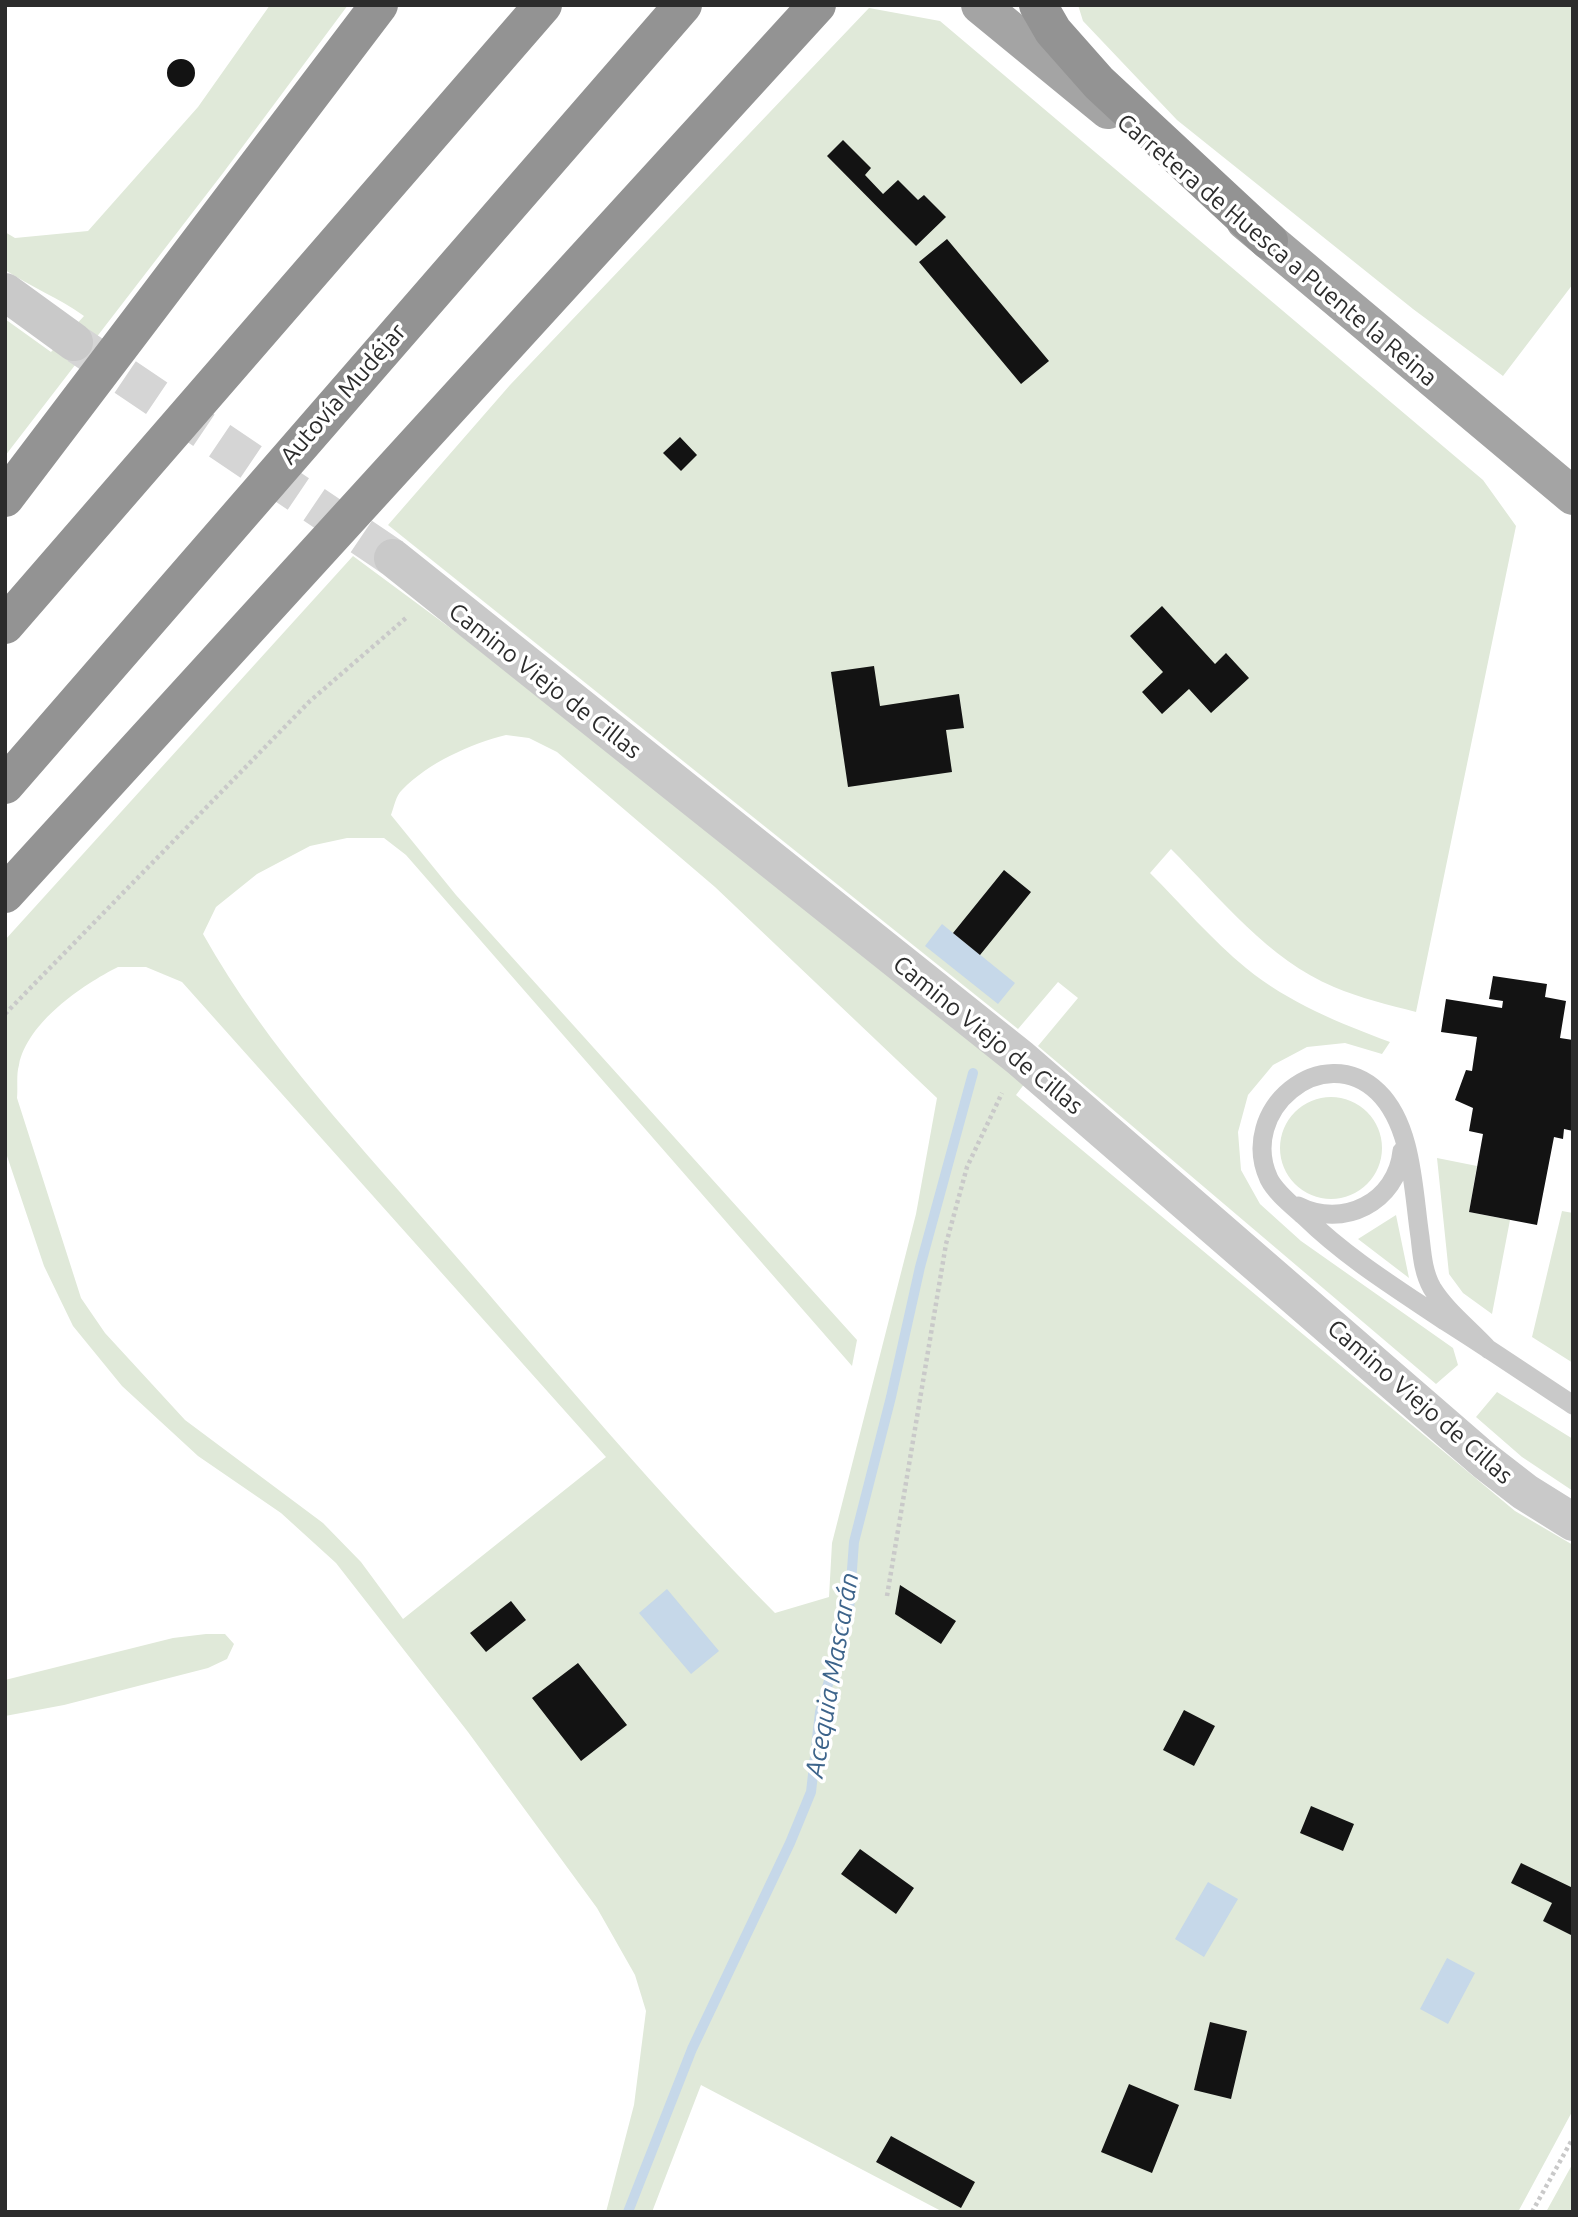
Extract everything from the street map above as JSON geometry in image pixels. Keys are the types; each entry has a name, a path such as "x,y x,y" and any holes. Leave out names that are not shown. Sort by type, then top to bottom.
{"highway":[{"path":"5,498 379,5"},
{"path":"5,625 543,5"},
{"name":"Autovía Mudéjar","path":"5,785 683,5"},
{"path":"5,894 817,5"},
{"path":"1038,5 1053,31 1099,83 1269,241"}],"main road":[{"name":"Carretera de Huesca a Puente la Reina","path":"980,5 1269,241 1573,496"}],"street":[{"path":"5,292 74,342"},
{"name":"Camino Viejo de Cillas","path":"393,558 1020,1058 1485,1461 1525,1492 1573,1522"}],"lane":[{"path":"1489,1350 1432,1287 1424,1267 1403,1138 1394,1111 1376,1090 1352,1077 1324,1075 1297,1083 1276,1101 1264,1126 1262,1153 1270,1180 1332,1243 1369,1272 1573,1405"},
{"path":"1288,1201 1312,1214 1340,1216 1366,1207 1388,1189 1401,1165 1403,1138"}],"path":[{"path":"5,1014 310,701 404,619 440,597"},
{"path":"887,1596 946,1244 967,1167 1020,1058"},
{"path":"1532,2212 1573,2138"}],"green space":[{"path":"270,5 348,5 223,173 5,456 5,319 51,352 84,316 5,270 5,232 15,238 88,231 198,107"},
{"path":"1078,5 1573,5 1573,284 1503,376 1413,309 1177,120 1083,21"},
{"path":"869,8 940,21 1483,480 1516,526 1416,1012 1344,991 1288,961 1246,926 1171,849 1150,873 1221,946 1279,992 1315,1011 1390,1042 1382,1054 1345,1043 1307,1047 1273,1065 1248,1095 1238,1132 1241,1170 1260,1204 1301,1241 1453,1348 1458,1365 1436,1384 1038,1046 1078,998 1058,982 1018,1029 388,525 510,385"},
{"path":"353,556 503,667 1025,1083 1016,1095 1515,1511 1573,1545 1573,2110 1518,2212 943,2212 701,2085 652,2212 606,2212 634,2105 646,2011 635,1975 597,1908 468,1732 336,1563 281,1513 198,1456 122,1386 73,1326 44,1266 5,1150 5,940","holes":["506,735 529,738 557,752 715,887 937,1098 916,1214 832,1543 829,1597 775,1613 732,1569 608,1432 317,1096 256,1017 203,934 216,907 257,874 310,846 347,838 384,838 406,855 852,1366 857,1340 456,895 391,815 400,792 424,771 464,749","118,967 146,967 182,982 606,1457 403,1619 361,1562 323,1523 185,1420 105,1333 81,1298 17,1098 18,1073 24,1049 44,1020 88,984"]},
{"path":"1331,1097 1351,1101 1367,1112 1378,1128 1382,1148 1378,1168 1367,1184 1351,1195 1331,1199 1311,1195 1295,1184 1284,1168 1280,1148 1284,1128 1295,1112 1311,1101"},
{"path":"1437,1158 1477,1166 1469,1212 1510,1220 1492,1314 1463,1293 1449,1274"},
{"path":"1562,1211 1573,1213 1573,1363 1532,1337"},
{"path":"1396,1215 1409,1278 1358,1239"},
{"path":"1497,1392 1573,1439 1573,1491 1522,1457 1476,1417"},
{"path":"225,1634 234,1644 227,1659 208,1668 64,1705 5,1716 5,1680 173,1638"},
{"path":"1573,2163 1573,2212 1546,2212"}],"water":[{"path":"942,924 1015,983 998,1004 925,946"},
{"path":"667,1589 719,1651 691,1674 639,1613"},
{"path":"1208,1882 1238,1899 1204,1957 1175,1939"},
{"path":"1447,1958 1475,1973 1448,2024 1420,2009"}],"building":[{"path":"181,59 191,63 195,73 191,83 181,87 171,83 167,73 171,63"},
{"path":"843,140 871,168 865,175 883,194 898,180 918,200 924,195 946,217 916,246 827,156"},
{"path":"947,239 1049,361 1021,384 919,262"},
{"path":"680,437 697,455 681,471 663,453"},
{"path":"1162,606 1215,664 1226,653 1249,678 1211,713 1189,689 1162,714 1142,692 1163,672 1130,636"},
{"path":"874,666 880,706 959,694 964,728 946,730 952,772 848,787 831,672"},
{"path":"1004,870 1031,892 980,955 953,933"},
{"path":"1493,976 1547,984 1545,997 1566,1001 1560,1038 1573,1040 1573,1131 1564,1129 1563,1139 1554,1137 1537,1225 1469,1212 1483,1134 1469,1131 1473,1108 1455,1100 1466,1070 1472,1071 1477,1037 1441,1032 1446,999 1502,1008 1503,1001 1489,999"},
{"path":"900,1585 956,1621 941,1644 895,1614"},
{"path":"511,1601 526,1620 486,1652 470,1633"},
{"path":"578,1663 627,1725 581,1761 532,1698"},
{"path":"1184,1710 1215,1726 1194,1766 1163,1750"},
{"path":"1311,1806 1354,1824 1343,1851 1300,1833"},
{"path":"860,1849 914,1888 896,1914 841,1874"},
{"path":"1521,1863 1573,1888 1573,1936 1543,1921 1552,1903 1511,1883"},
{"path":"1210,2022 1247,2031 1231,2099 1194,2090"},
{"path":"1129,2084 1179,2105 1152,2173 1101,2152"},
{"path":"891,2136 975,2182 961,2208 876,2162"}],"waterway":[{"name":"Acequia Mascarán","path":"628,2212 692,2049 790,1843 811,1792 820,1712 849,1611 854,1542 891,1397 920,1267 973,1073"}],"tunnel":[{"path":"78,345 393,558"}]}
